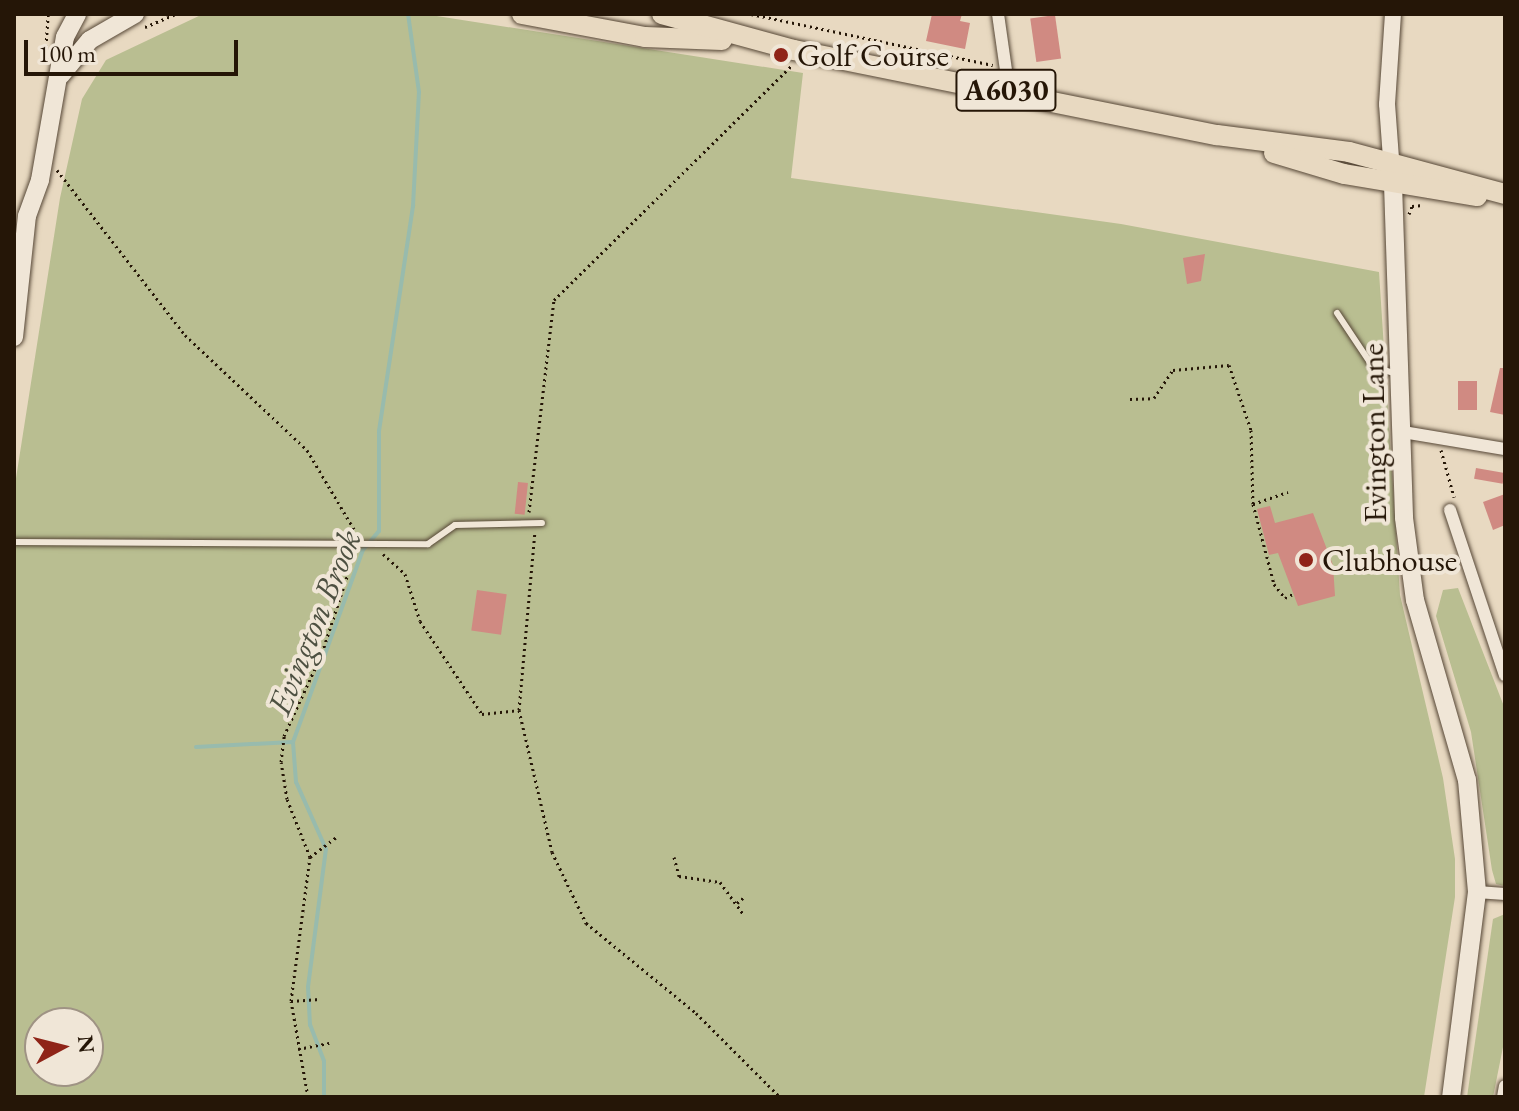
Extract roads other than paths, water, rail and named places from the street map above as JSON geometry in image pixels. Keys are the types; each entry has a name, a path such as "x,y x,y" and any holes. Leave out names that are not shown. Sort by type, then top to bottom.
{"highway":[{"name":"A6030","path":"522,14 645,37 754,41"},
{"name":"A6030","path":"662,14 754,41 805,52 1007,81 1217,135 1505,197"}],"main road":[{"path":"14,337 21,217 53,159 65,37 77,14"},
{"path":"59,78 90,40 134,23"},
{"name":"Evington Lane","path":"1392,174 1402,375 1404,518 1415,600 1467,780 1477,892 1451,1097"}],"street":[{"path":"998,14 1007,81"},
{"name":"Evington Lane","path":"1392,174 1387,104 1393,14"},
{"path":"1403,432 1505,449"},
{"path":"1450,510 1505,675"},
{"path":"1477,892 1505,894"},
{"path":"1503,1097 1505,1086"}],"lane":[{"path":"1337,313 1373,367 1402,375"},
{"path":"14,542 428,544 473,522 542,523"}],"waterway":[{"name":"Evington Brook","path":"324,1097 324,1061 310,1025 308,987 326,849 296,782 293,742 363,550 379,531 379,431 413,206 419,92 408,14"},
{"path":"196,747 293,742"}],"place":[{"name":"Golf Course","path":"781,55"},
{"name":"Clubhouse","path":"1306,560"}]}
